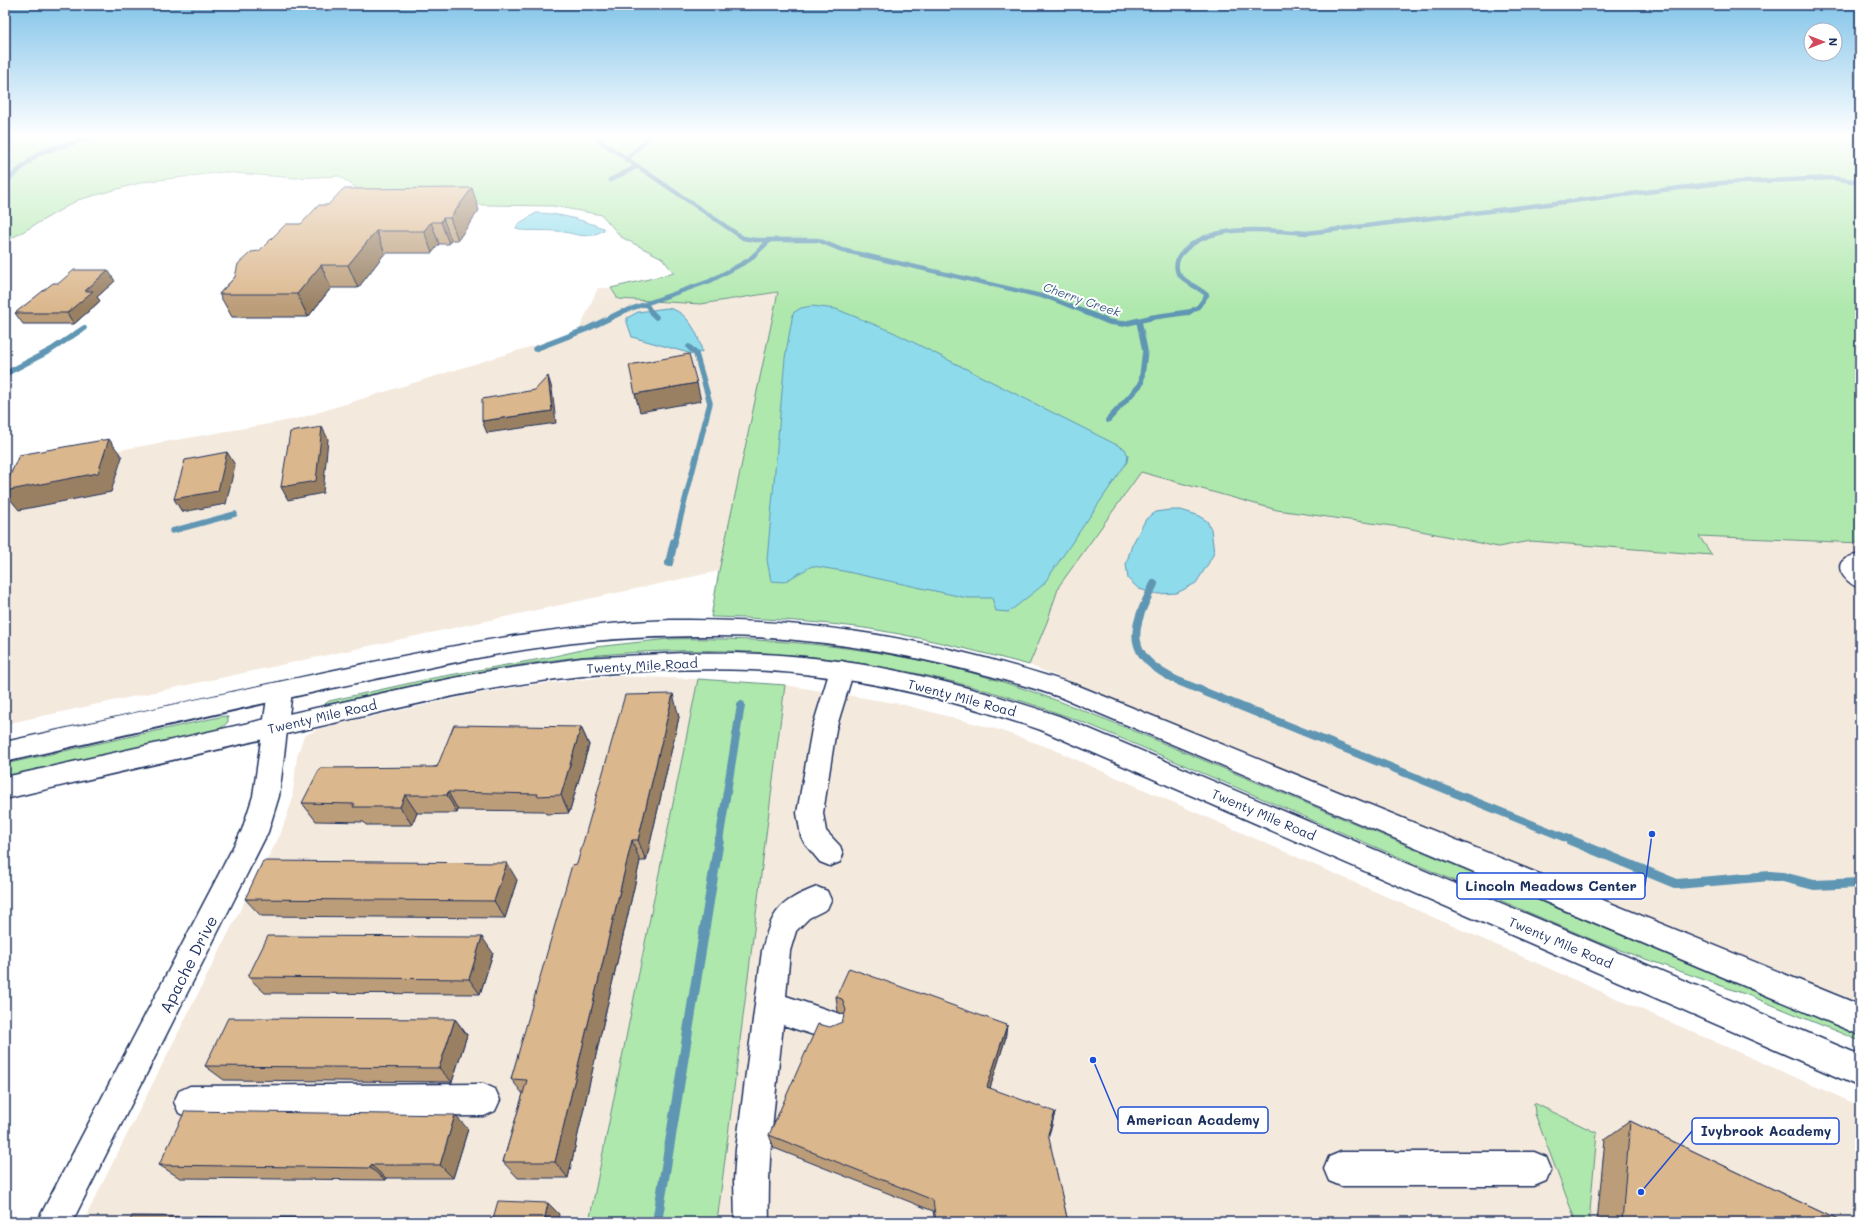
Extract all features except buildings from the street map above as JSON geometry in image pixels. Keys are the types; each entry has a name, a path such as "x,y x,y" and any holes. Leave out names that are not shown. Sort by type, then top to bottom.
{"main road":[{"path":"1860,562 1851,565 1852,572 1860,581"},
{"path":"5,752 468,651 552,638 641,631 706,628 762,630 839,636 924,651 1016,674 1095,701 1860,1020"},
{"name":"Twenty Mile Road","path":"5,788 275,726 508,676 638,664 710,661 762,662 842,670 897,680 964,696 1050,723 1860,1071"},
{"path":"830,854 814,836 810,813 819,749 842,670"},
{"name":"Apache Drive","path":"54,1222 229,884 254,832 266,796 280,691"},
{"path":"752,1222 751,1180 753,1149 776,951 784,924 789,915 802,906 817,900"},
{"path":"769,1006 832,1026"},
{"path":"190,1102 484,1100"},
{"path":"1341,1169 1534,1169"}],"shaded area":[{"path":"598,288 611,288 618,299 701,304 778,292 719,571 5,724 5,470 297,419 578,332"},
{"path":"1141,472 1277,510 1407,528 1498,547 1530,541 1712,554 1698,536 1860,543 1860,1003 1029,665 1047,622 1059,586"},
{"path":"615,676 698,679 589,1222 83,1222 237,916 280,835 292,801 297,756 304,736 321,728 466,696 523,686"},
{"path":"785,685 901,704 999,730 1050,748 1860,1106 1860,1222 717,1222"}],"green space":[{"path":"5,193 102,193 78,200 5,242"},
{"path":"372,193 1860,193 1860,543 1699,536 1712,555 1530,541 1498,547 1407,528 1277,510 1141,472 1059,586 1047,622 1029,665 965,648 879,630 784,620 711,617 719,571 778,292 701,304 618,299 611,288 674,273 662,258 621,237 602,215 553,206 427,204"},
{"path":"668,639 749,640 830,646 951,667 1014,685 1131,730 1860,1035 1860,1041 1753,997 1600,943 1090,725 1032,704 974,687 915,673 856,662 795,655 735,651 674,651 612,654 576,657 505,667 325,704 329,701 433,678 546,658 595,647"},
{"path":"698,679 785,685 717,1222 589,1222"},
{"path":"224,716 228,717 228,722 220,729 5,777 5,764"},
{"path":"1534,1103 1597,1133 1589,1222 1576,1222 1535,1114"}],"water":[{"path":"536,213 553,214 587,222 603,228 604,230 586,236 557,231 519,230 516,228 518,224"},
{"path":"812,306 836,309 893,332 1125,449 1128,456 1127,462 1043,585 1009,612 996,611 992,598 967,598 843,571 812,566 784,582 771,581 767,560 785,358 793,313 801,308"},
{"path":"667,308 680,313 691,324 698,338 702,352 692,354 632,337 627,318 638,312"},
{"path":"1181,510 1197,515 1207,521 1211,529 1214,553 1196,583 1177,593 1158,594 1139,589 1128,579 1126,564 1132,545 1146,519 1156,512"}],"waterway":[{"name":"Cherry Creek","path":"677,193 743,238 770,240"},
{"name":"Cherry Creek","path":"1188,313 1198,307 1207,295 1178,273 1178,260 1180,255 1193,243 1207,236 1240,230 1276,230 1307,233 1636,193"},
{"path":"619,313 710,281 749,260 770,240"},
{"name":"Cherry Creek","path":"770,240 818,240 842,250 1050,298 1088,313"},
{"path":"646,304 652,313"},
{"path":"535,349 587,329 622,312"},
{"name":"Cherry Creek","path":"1085,312 1109,322 1123,324 1154,317 1189,312"},
{"path":"652,313 656,317"},
{"path":"1108,420 1141,384 1145,351 1139,321"},
{"path":"5,374 51,350 84,328"},
{"path":"674,543 710,403 696,354 689,347"},
{"path":"172,531 235,514"},
{"path":"669,563 674,542"},
{"path":"1154,584 1140,615 1137,628 1137,640 1140,651 1148,661 1160,671 1178,681 1573,841"},
{"path":"719,841 741,705"},
{"path":"657,1222 719,840"},
{"path":"1570,840 1677,884 1770,876 1783,877 1814,885 1860,883"}],"place":[{"name":"Lincoln Meadows Center","path":"1652,834"},
{"name":"American Academy","path":"1093,1060"},
{"name":"Ivybrook Academy","path":"1641,1192"}]}
